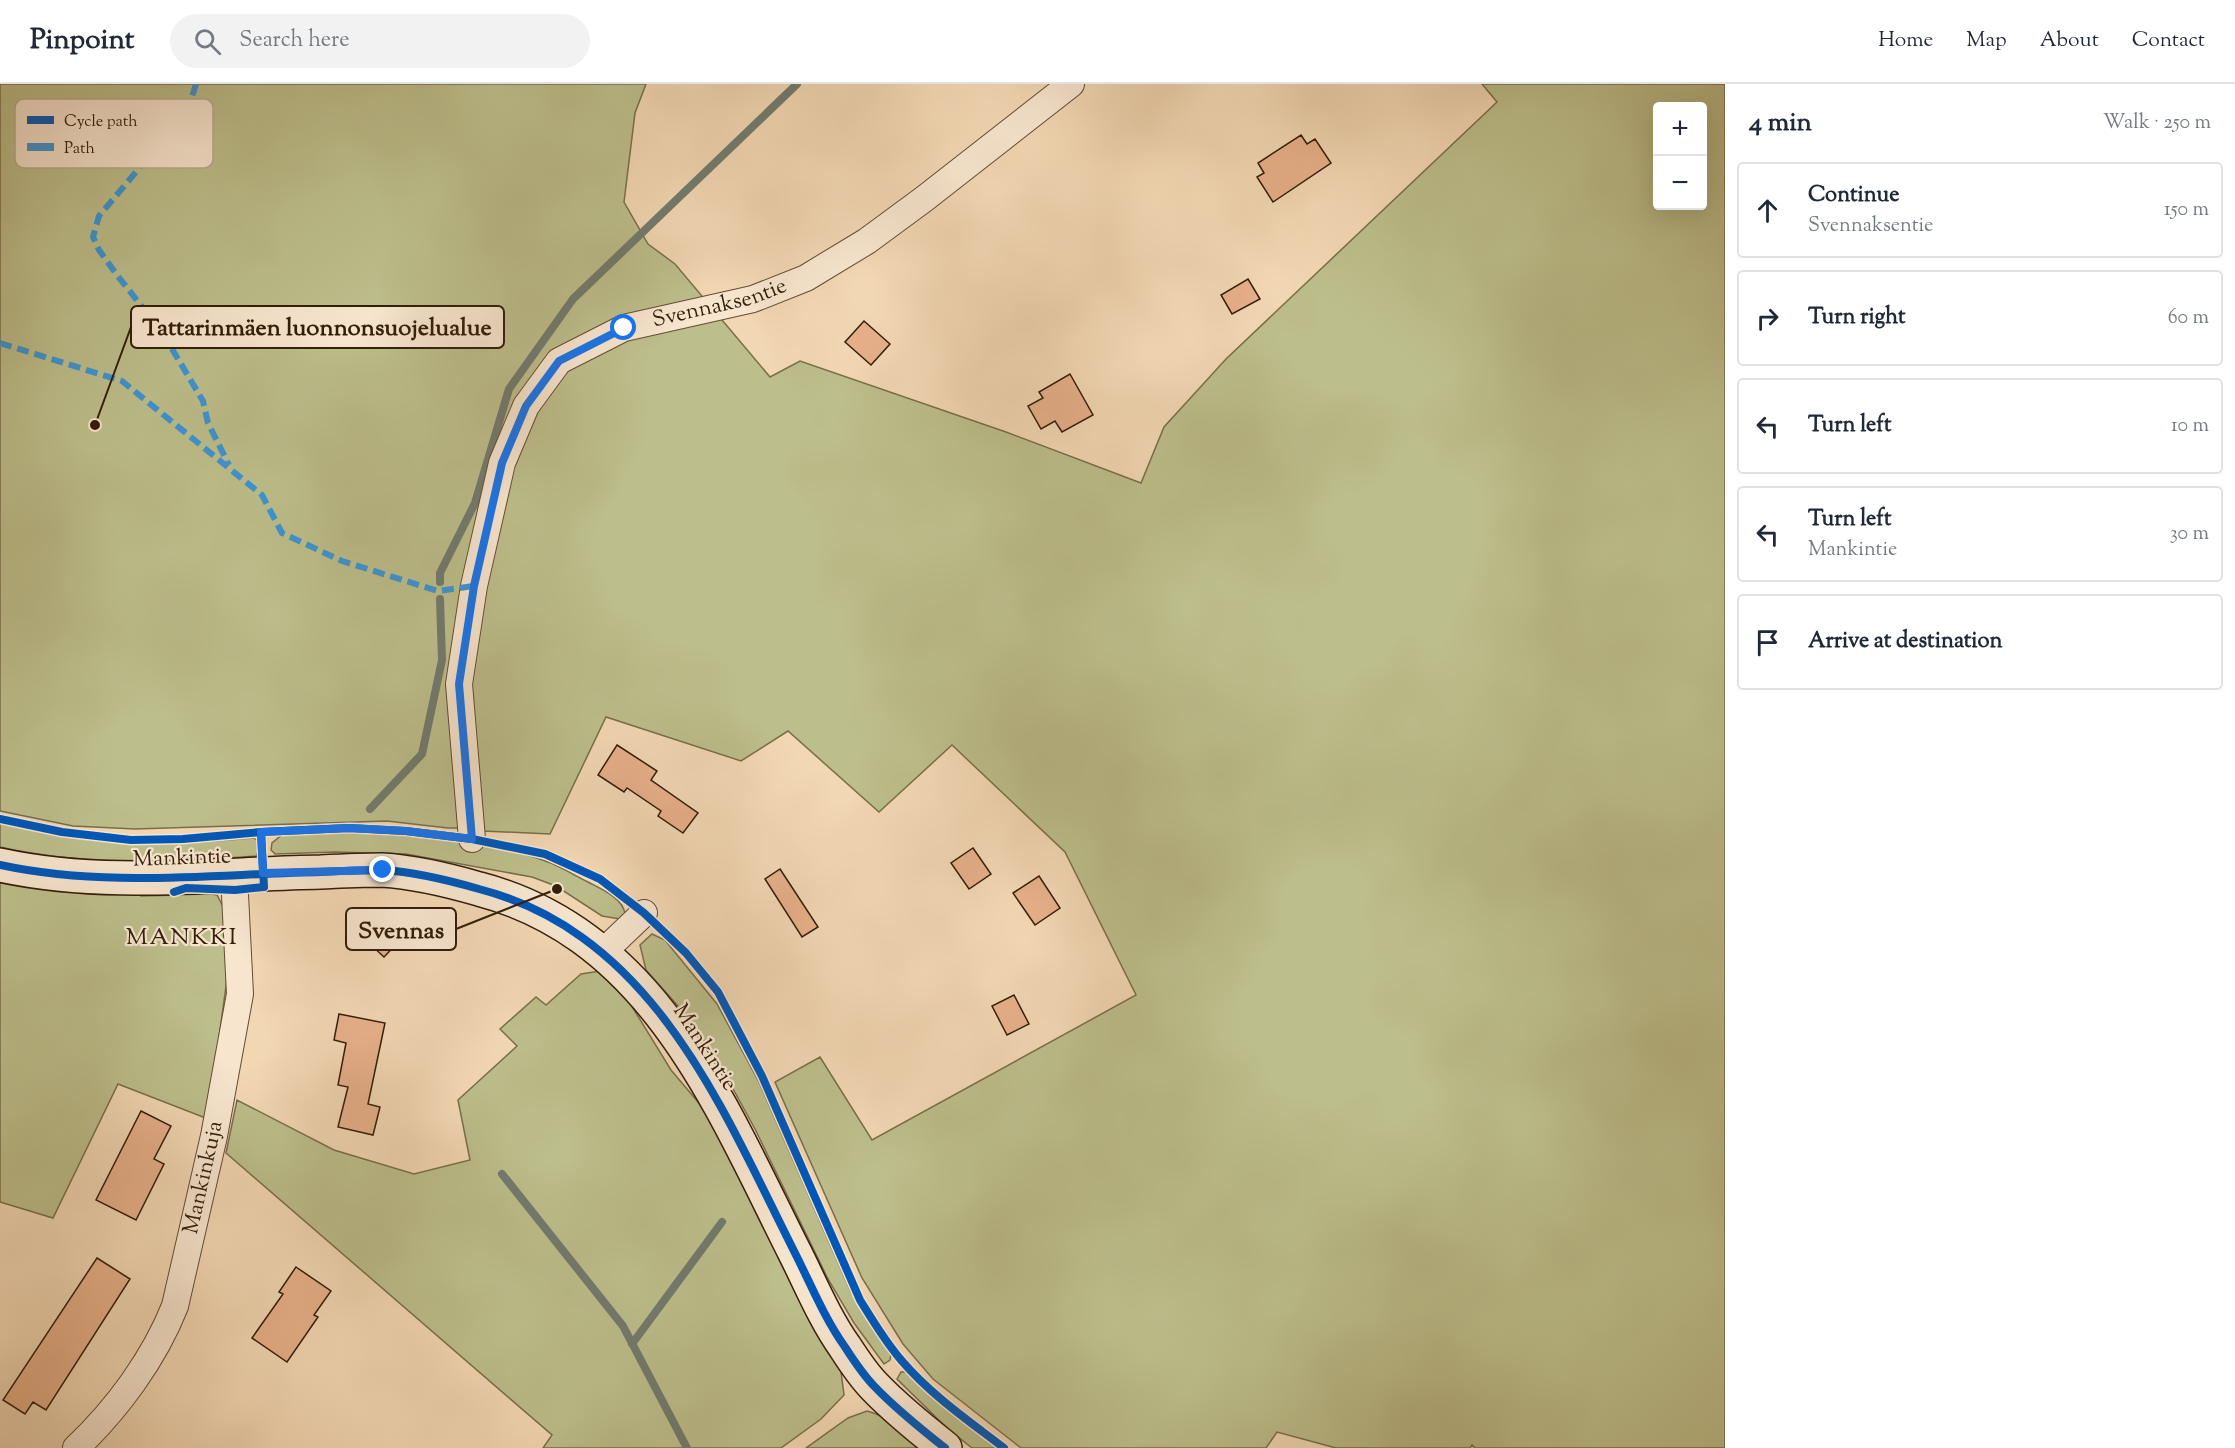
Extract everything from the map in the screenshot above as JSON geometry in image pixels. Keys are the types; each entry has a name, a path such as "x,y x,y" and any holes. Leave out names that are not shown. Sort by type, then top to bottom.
{"street":[{"name":"Svennaksentie","path":"472,839 459,684 474,586 502,463 526,406 559,361 624,328 753,299 806,278 867,240 924,199 1071,84"},
{"name":"Mankintie","path":"0,865 29,872 106,878 173,879 383,870 431,877 484,890 529,906 562,924 603,952 661,1012 691,1056 725,1116 843,1344 873,1386 945,1448"},
{"name":"Mankinkuja","path":"76,1448 90,1435 131,1385 164,1333 175,1306 214,1136 240,994 234,875"},
{"path":"603,952 644,913"}],"green space":[{"path":"0,84 646,84 635,113 624,202 648,244 675,264 770,377 800,361 1006,432 1141,483 1164,427 1226,359 1497,102 1482,84 1725,84 1725,1448 1475,1448 1472,1445 1470,1448 1336,1448 1277,1432 1266,1448 1021,1448 933,1379 903,1344 862,1278 775,1082 820,1057 872,1140 1136,995 1065,852 952,745 879,812 788,731 741,761 606,717 550,834 483,831 387,821 135,829 73,826 0,811"},
{"path":"0,823 64,836 113,842 176,843 254,838 259,842 259,850 256,856 192,860 127,861 63,857 0,847"},
{"path":"349,832 450,840 501,848 526,855 558,866 605,891 620,903 625,914 620,919 602,916 556,886 532,877 406,854 335,852 275,854 271,850 272,843 283,834"},
{"path":"0,878 28,887 136,890 141,896 180,895 184,890 217,895 227,914 232,942 208,1119 118,1084 53,1218 0,1202"},
{"path":"652,934 665,940 717,1004 759,1082 851,1292 891,1355 890,1360 884,1364 854,1323 828,1279 755,1129 716,1058 686,1015 646,970 640,945"},
{"path":"600,971 620,987 671,1070 720,1128 841,1372 844,1395 821,1419 781,1448 543,1448 552,1435 226,1153 237,1100 334,1150 414,1174 470,1160 458,1100 517,1046 500,1029 536,997 546,1005 581,974"},
{"path":"901,1372 910,1372 922,1385 999,1448 972,1448 947,1428 897,1379"},
{"path":"867,1411 890,1421 924,1448 806,1448 848,1418"}],"building":[{"path":"1301,135 1307,144 1315,139 1331,163 1273,202 1257,177 1264,173 1258,163"},
{"path":"1248,279 1260,299 1232,314 1221,295"},
{"path":"864,321 890,344 871,365 845,342"},
{"path":"1070,374 1093,415 1062,432 1055,421 1041,429 1028,406 1043,398 1039,392"},
{"path":"617,745 657,771 651,780 698,813 683,833 658,816 661,811 627,788 624,792 598,775"},
{"path":"973,848 991,874 969,889 951,863"},
{"path":"780,869 818,927 802,937 765,879"},
{"path":"1039,876 1060,908 1035,925 1013,893"},
{"path":"396,917 410,930 384,957 370,944"},
{"path":"1014,995 1029,1024 1007,1035 992,1006"},
{"path":"339,1014 385,1023 368,1104 380,1107 373,1135 338,1127 348,1087 338,1085 346,1043 334,1040"},
{"path":"141,1111 171,1126 154,1159 164,1164 136,1220 96,1200"},
{"path":"97,1258 130,1279 46,1410 33,1402 25,1414 3,1400"},
{"path":"296,1267 331,1291 314,1315 318,1317 287,1362 252,1338 283,1294 279,1292"}],"waterway":[{"path":"440,582 440,573 475,503 509,389 573,299 797,84"},
{"path":"370,809 422,754 442,660 440,599"},
{"path":"502,1174 623,1326 687,1448"},
{"path":"632,1344 722,1222"}],"marked path":[{"path":"191,99 196,84"},
{"path":"139,168 99,216 93,237 99,250 117,275 162,332 203,401 208,423 229,465"},
{"path":"0,343 122,381 262,495 282,533 342,561 438,591 474,586"}],"cycle path":[{"path":"0,819 62,832 131,840 183,839 261,832 349,828 406,831 472,839 545,854 600,879 644,913 686,953 718,992 762,1076 860,1300 885,1339 925,1385 1004,1448"},
{"path":"174,892 186,888 235,890 264,887 261,832"},
{"path":"0,865 40,872 120,878 394,871 479,889 540,912 592,945 637,987 676,1034 710,1087 838,1336 875,1387 945,1448"}],"place":[{"name":"Tattarinmäen luonnonsuojelualue","path":"95,425"},
{"name":"Svennas","path":"557,889"}],"district":[{"name":"MANKKI","path":"182,938"}],"route":[{"path":"383,870 263,873 261,832 349,828 406,831 472,839 459,684 474,586 502,463 526,406 559,361 624,328"}]}
